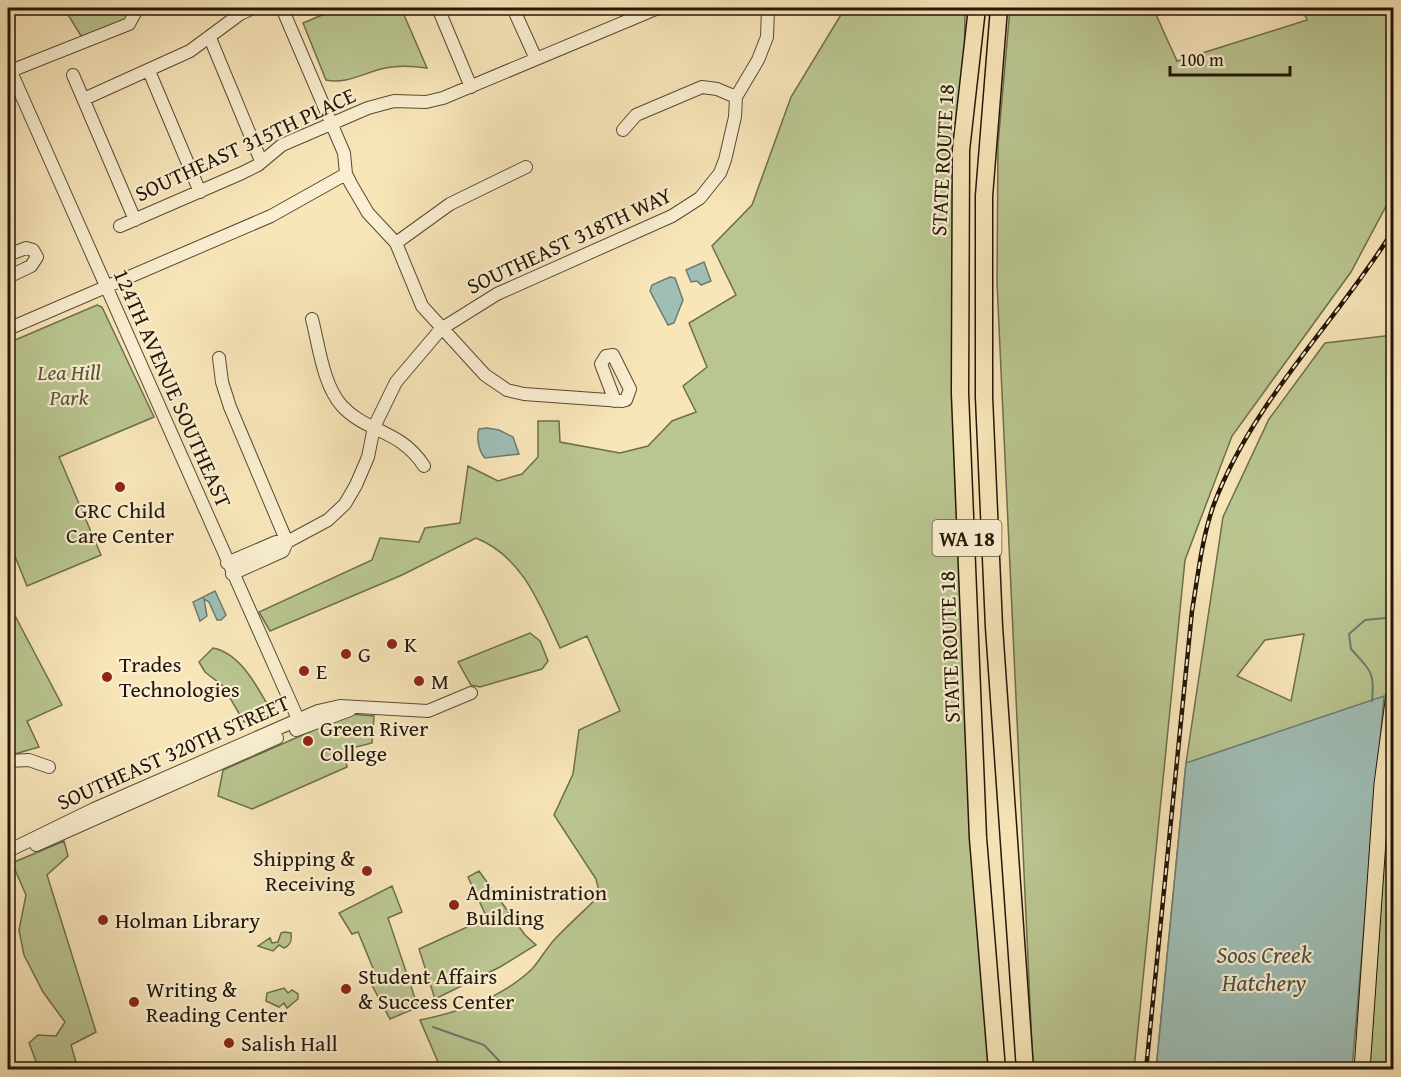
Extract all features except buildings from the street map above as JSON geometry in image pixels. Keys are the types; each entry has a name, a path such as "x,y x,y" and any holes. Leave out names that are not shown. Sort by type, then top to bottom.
{"highway":[{"name":"STATE ROUTE 18","path":"977,8 961,150 960,393 978,838 997,1070"},
{"name":"STATE ROUTE 18","path":"999,8 984,196 984,398 994,627 1025,1070"}],"main road":[{"path":"1362,1070 1382,784 1394,694"}],"street":[{"path":"84,99 190,51 240,14 253,8"},
{"path":"282,8 346,160 346,174 368,213 396,243 419,302 441,329 485,375 507,390 534,396 615,401"},
{"path":"438,8 471,87"},
{"path":"513,8 536,59"},
{"name":"SOUTHEAST 315TH PLACE","path":"120,226 200,192 261,161 282,145 331,123 387,102 434,101 658,8"},
{"path":"623,130 636,115 702,87 717,89 736,97 763,49 768,13"},
{"path":"8,69 133,14"},
{"path":"210,38 261,161"},
{"name":"124TH AVENUE SOUTHEAST","path":"8,69 300,724"},
{"path":"149,71 200,192"},
{"path":"73,75 135,220"},
{"name":"SOUTHEAST 318TH WAY","path":"230,569 283,551 287,542 328,520 345,504 368,457 374,427 396,382 441,329 497,294 672,216 700,198 720,173 725,160 735,117 736,97"},
{"path":"396,243 450,204 526,167"},
{"path":"8,329 279,212 312,190 346,174"},
{"path":"8,255 26,248 33,250 37,257 31,266 8,277"},
{"path":"312,319 325,369 336,397 346,410 405,443 424,466"},
{"path":"219,358 222,382 230,407 287,542"},
{"name":"SOUTHEAST 320TH STREET","path":"8,853 93,809 300,724 328,707 428,711 471,693"},
{"path":"8,761 29,760 49,767"}],"green space":[{"path":"64,8 128,8 127,19 91,35 81,36"},
{"path":"339,8 401,8 427,68 391,67 341,81 326,80 303,23"},
{"path":"845,8 965,8 959,562 993,1069 441,1069 420,1020 450,1013 508,988 532,969 554,940 600,895 596,879 554,815 573,774 579,730 620,711 587,636 560,648 537,599 518,570 492,546 476,538 402,575 270,631 259,612 372,560 380,538 419,542 425,528 460,523 468,466 498,481 522,474 538,457 538,421 559,421 560,442 620,453 648,446 672,421 696,412 683,386 707,367 689,323 736,295 712,246 752,205 791,97"},
{"path":"1010,8 1153,8 1177,61 1307,20 1302,8 1393,8 1393,193 1351,272 1232,436 1185,560 1134,1069 1033,1069 997,283 998,145"},
{"name":"Lea Hill Park","path":"97,305 102,307 154,417 59,457 101,555 27,586 8,539 8,343"},
{"path":"1393,335 1394,675 1384,712 1377,784 1156,1070 1186,763 1223,517 1269,419 1325,343","holes":["1304,634 1291,701 1237,676 1265,640"]},
{"path":"12,610 62,705 27,721 39,747 8,756 8,656 13,653 8,633 8,613"},
{"path":"530,633 540,641 548,661 542,669 480,687 471,685 458,662"},
{"path":"213,648 231,656 247,672 270,709 263,718 244,722 223,686 205,672 199,662"},
{"path":"350,714 374,716 372,743 344,750 347,767 252,809 218,796 223,770"},
{"path":"1393,738 1393,1069 1369,1070 1389,784"},
{"path":"64,841 68,856 47,875 96,1032 71,1045 78,1069 39,1069 29,1043 38,1035 56,1036 65,1022 43,992 24,955 19,930 26,895 12,863"},
{"path":"479,871 525,935 536,945 500,967 435,999 419,949 487,918 468,877"},
{"path":"392,886 402,912 388,918 418,1007 390,1019 367,976 375,973 358,932 352,934 339,913"},
{"path":"281,933 291,933 290,942 286,947 279,945 273,951 258,946 270,938 272,943 278,942"},
{"path":"284,988 288,993 292,990 298,994 298,999 287,1008 284,1003 279,1007 266,1001 267,993"}],"water":[{"path":"704,262 711,281 701,285 697,281 691,282 686,270"},
{"path":"670,277 675,278 683,300 674,323 668,325 650,291 652,285"},
{"path":"479,429 499,430 513,437 519,454 485,458 478,436"},
{"path":"215,591 226,615 221,620 217,620 209,602 204,599 207,616 200,621 193,602"},
{"name":"Soos Creek Hatchery","path":"1384,696 1352,1069 1156,1070 1186,763"}],"waterway":[{"path":"1372,701 1372,677 1367,667 1351,649 1349,634 1365,620 1386,618 1394,606"},
{"path":"433,1027 484,1045 508,1070"}],"railway":[{"path":"1146,1070 1192,611 1206,530 1214,504 1231,466 1251,430 1297,362 1347,297 1394,229"}],"place":[{"name":"GRC Child Care Center","path":"120,487"},
{"name":"K","path":"392,644"},
{"name":"G","path":"346,654"},
{"name":"E","path":"304,671"},
{"name":"Trades Technologies","path":"107,677"},
{"name":"M","path":"419,681"},
{"name":"Green River College","path":"308,741"},
{"name":"Shipping & Receiving","path":"367,871"},
{"name":"Administration Building","path":"454,905"},
{"name":"Holman Library","path":"103,920"},
{"name":"Student Affairs & Success Center","path":"346,989"},
{"name":"Writing & Reading Center","path":"134,1002"},
{"name":"Salish Hall","path":"229,1043"}]}
